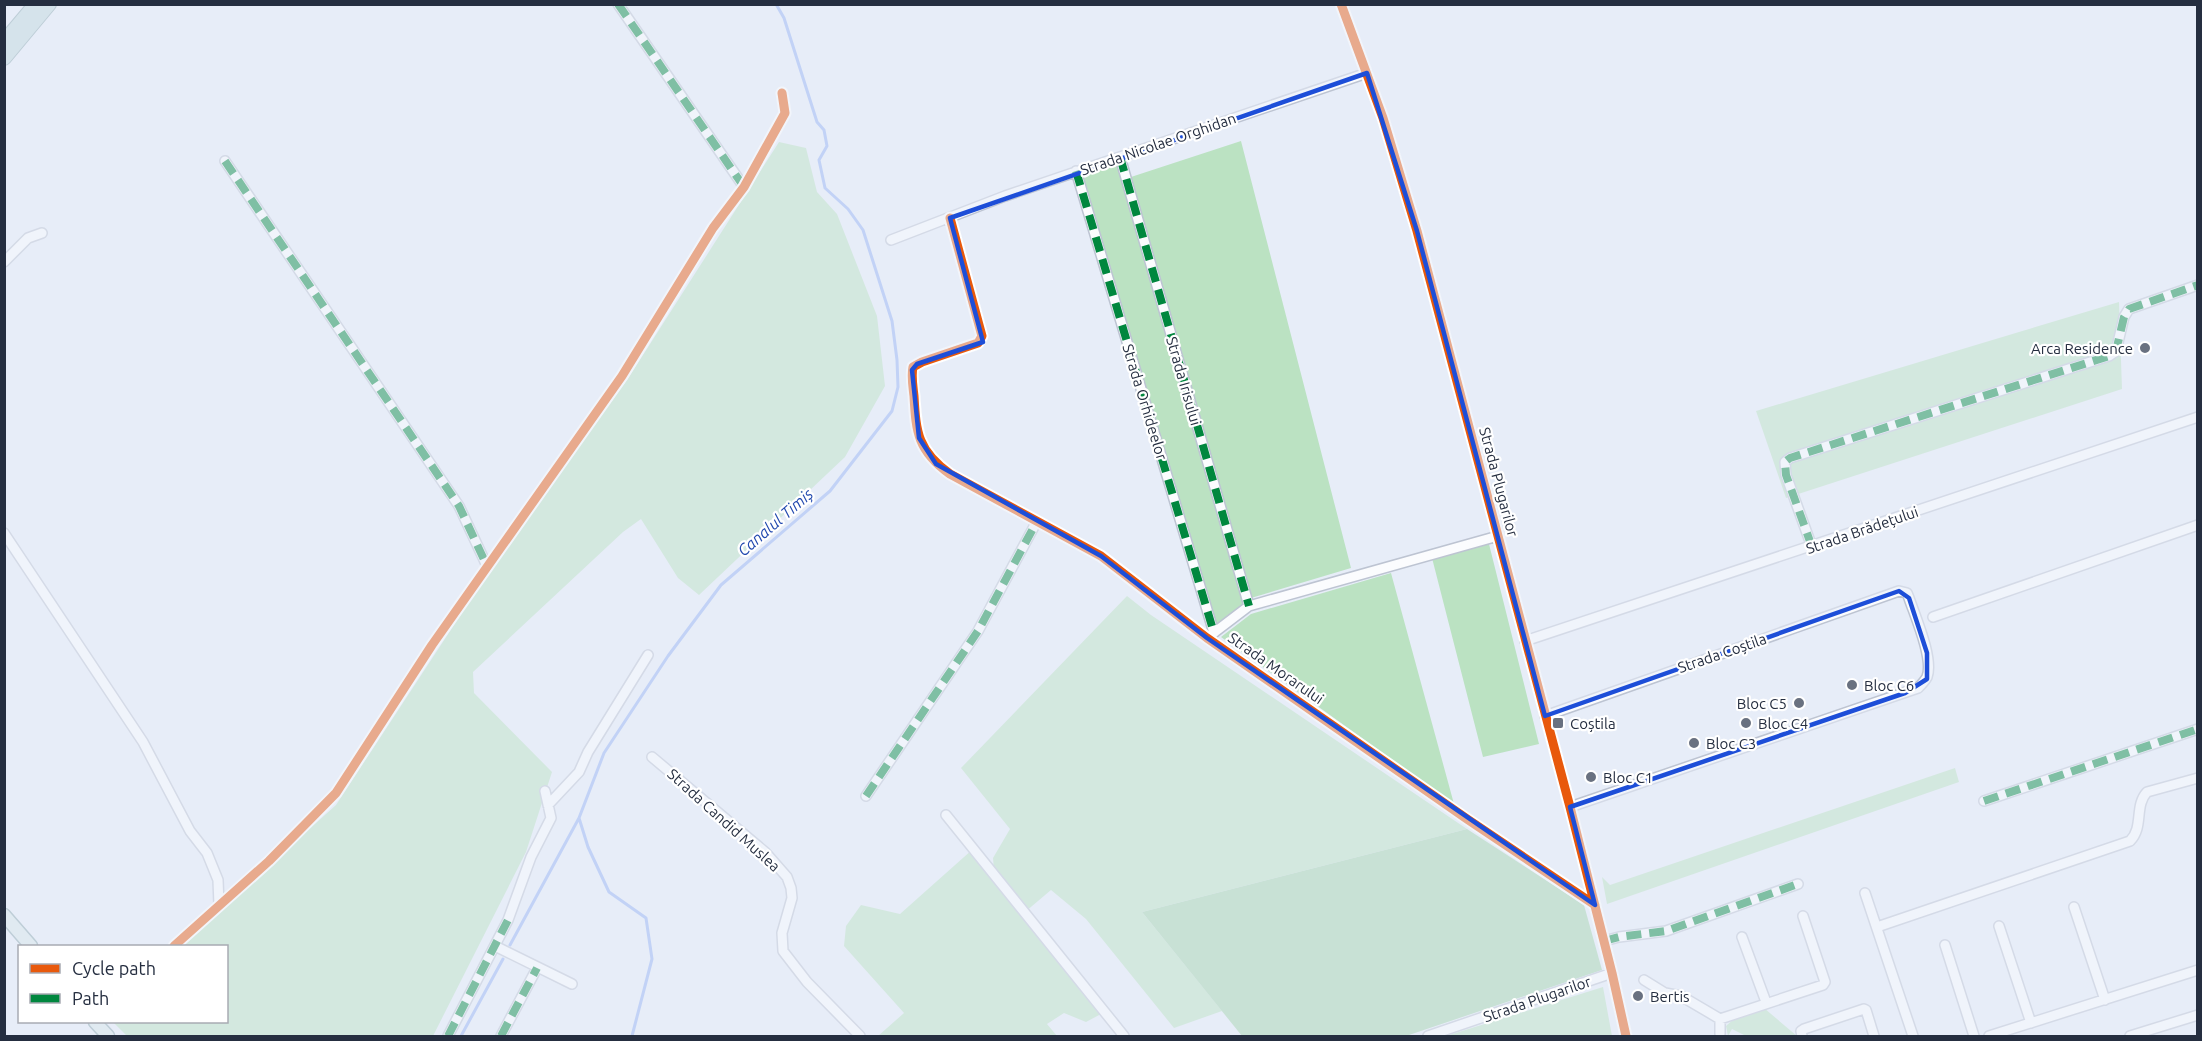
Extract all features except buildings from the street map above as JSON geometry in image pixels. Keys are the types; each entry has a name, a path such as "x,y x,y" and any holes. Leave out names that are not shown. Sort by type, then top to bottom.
{"highway":[{"path":"4,42 36,4"},
{"path":"4,58 49,4"}],"main road":[{"path":"4,915 30,945"},
{"path":"96,1023 108,1036"}],"street":[{"path":"618,4 744,187"},
{"name":"Strada Plugarilor","path":"1341,4 1383,118 1417,231 1612,973 1428,1036"},
{"name":"Strada Nicolae Orghidan","path":"891,240 1076,171 1367,73"},
{"path":"175,945 269,861 336,793 432,645 615,386 713,228 744,187 785,113 782,93"},
{"name":"Strada Irisului","path":"1120,157 1249,606"},
{"path":"225,161 459,506 487,566"},
{"name":"Strada Orhideelor","path":"1076,171 1211,636"},
{"name":"Strada Morarului","path":"950,218 982,336 978,343 913,367 915,423 925,451 936,464 950,474 1101,556 1467,819 1595,905"},
{"path":"4,262 28,238 42,232"},
{"path":"1812,547 1786,475 1785,462 1790,458 2109,356 2116,351 2124,317 2129,309 2198,285"},
{"name":"Strada Brădețului","path":"1525,641 2198,417"},
{"path":"866,796 978,631 1037,521"},
{"path":"1933,617 2198,525"},
{"path":"4,533 142,742 190,831 207,853 218,880 219,906"},
{"path":"1211,636 1249,606 1498,536"},
{"name":"Strada Coștila","path":"1545,716 1899,591 1907,593 1929,663 1927,679 1918,688 1570,807"},
{"path":"548,805 579,772 623,693 648,655"},
{"path":"1984,801 2198,729"},
{"name":"Strada Candid Muslea","path":"652,757 765,852 787,877 792,898 782,933 783,951 807,982 860,1036"},
{"path":"1877,927 2130,841 2138,832 2140,803 2147,792 2198,778"},
{"path":"448,1036 508,920 531,857 551,818 544,791"},
{"path":"946,815 1124,1036"},
{"path":"1604,942 1619,937 1666,931 1798,885"},
{"path":"1865,893 1913,1036"},
{"path":"2074,907 2105,1000"},
{"path":"1720,1019 1826,982 1803,916"},
{"path":"1999,926 2031,1023"},
{"path":"1742,937 1766,1002"},
{"path":"1946,945 1974,1036"},
{"path":"495,946 572,984"},
{"path":"501,1036 537,968"},
{"path":"1989,1036 2198,970"},
{"path":"1612,973 1626,1036"},
{"path":"1644,980 1665,993 1681,996 1720,1019"},
{"path":"1802,1036 1801,1031 1804,1029 1864,1009 1874,1036"},
{"path":"2130,1036 2198,1015"},
{"path":"1709,1036 1722,1035 1720,1019"}],"highlighted area":[{"path":"1367,73 1417,231 1545,716 1899,591 1909,598 1927,653 1927,679 1905,693 1570,807 1595,905 1207,638 1101,556 936,464 919,438 912,370 917,364 983,342 950,218"}],"green space":[{"path":"1241,141 1351,568 1251,598 1217,627 1083,175 1117,162 1131,177"},
{"path":"779,142 806,148 817,192 837,214 877,316 885,386 845,457 699,595 678,578 641,519 623,532 473,672 474,693 552,772 526,852 433,1036 127,1036 114,1023 228,1023 228,945 180,945 336,805 490,570 627,380"},
{"path":"2119,302 2122,389 1786,498 1756,411"},
{"path":"1489,544 1539,744 1483,757 1432,558"},
{"path":"1391,573 1454,804 1221,637 1251,614"},
{"path":"1127,596 1151,615 1467,829 1142,912 1222,1011 1174,1028 1086,919 1051,890 1025,912 1101,1014 1086,1022 1064,1013 1047,1024 1057,1036 878,1036 904,1013 844,946 846,926 861,905 900,914 973,849 994,871 993,858 1010,829 961,768"},
{"path":"1955,768 1959,782 1607,904 1602,877 1610,885"},
{"path":"1467,829 1584,905 1602,970 1406,1036 1242,1036 1142,912"},
{"path":"1603,987 1612,1036 1446,1036"},
{"path":"1764,1008 1797,1036 1746,1036 1732,1029 1728,1036 1726,1026 1736,1017"}],"waterway":[{"name":"Canalul Timiș","path":"632,1036 652,959 646,918 609,892 588,847 579,818 604,753 668,656 721,585 830,491 892,411 898,387 892,321 863,230 848,209 825,188 819,160 827,146 824,130 817,122 784,18 776,4"},
{"path":"510,945 579,818"},
{"path":"461,1036 503,959"}],"marked path":[{"path":"618,4 744,187"},
{"path":"1120,157 1249,606"},
{"path":"225,161 459,506 487,566"},
{"path":"1076,171 1214,633"},
{"path":"1812,547 1786,475 1785,462 1790,458 2109,356 2116,351 2124,317 2129,309 2198,285"},
{"path":"866,796 978,631 1037,521"},
{"path":"1984,801 2198,729"},
{"path":"1604,941 1666,931 1798,884"},
{"path":"448,1036 508,920"},
{"path":"501,1036 537,968"}],"cycle path":[{"path":"1341,4 1383,118 1417,231 1570,807 1626,1036"},
{"path":"175,945 269,861 336,793 432,645 622,376 713,228 744,187 785,113 782,93"},
{"path":"950,218 982,336 978,343 913,367 912,382 918,431 925,449 939,466 1101,556 1207,638 1595,905"}],"place":[{"name":"Arca Residence","path":"2145,348"},
{"name":"Bloc C6","path":"1852,685"},
{"name":"Bloc C5","path":"1799,703"},
{"name":"Coștila","path":"1558,723"},
{"name":"Bloc C4","path":"1746,723"},
{"name":"Bloc C3","path":"1694,743"},
{"name":"Bloc C1","path":"1591,777"},
{"name":"Bertis","path":"1638,996"}]}
